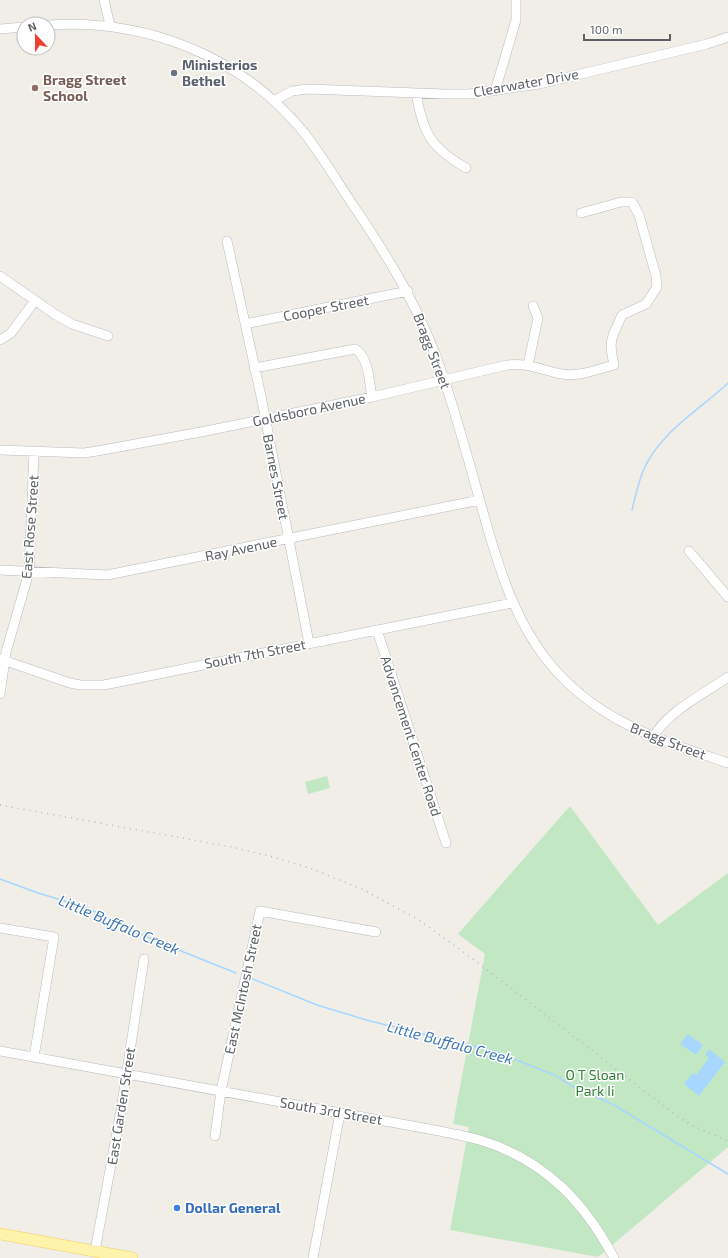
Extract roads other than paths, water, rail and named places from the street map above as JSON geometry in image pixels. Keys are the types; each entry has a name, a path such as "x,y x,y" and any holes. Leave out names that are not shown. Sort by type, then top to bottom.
{"main road":[{"path":"0,1234 132,1258"}],"street":[{"path":"104,0 110,25"},
{"path":"495,91 516,20 516,0"},
{"name":"Bragg Street","path":"56,25 110,25 156,35 202,53 228,66 274,100 311,142 408,291 433,346 445,381 505,584 512,603 533,642 561,676 599,709 620,722 653,738 728,763"},
{"path":"0,29 16,28"},
{"name":"Clearwater Drive","path":"274,100 286,93 304,89 445,94 495,91 572,76 707,44 728,37"},
{"path":"416,93 425,130 435,146 446,156 466,168"},
{"name":"Goldsboro Avenue","path":"0,450 84,453 96,451 264,420 445,381 507,365 528,365 562,374 573,375 614,365 610,341 622,315 646,304 656,287 656,276 639,215 632,202 621,202 581,213"},
{"name":"Barnes Street","path":"227,241 309,643"},
{"path":"0,276 34,302 72,324 108,336"},
{"name":"Cooper Street","path":"244,324 408,291"},
{"path":"0,340 11,333 34,302"},
{"path":"528,365 538,318 533,306"},
{"path":"254,368 355,349 364,360 372,397"},
{"name":"East Rose Street","path":"0,694 2,660 6,652 29,572 34,452"},
{"name":"Ray Avenue","path":"0,570 107,575 480,500"},
{"path":"689,551 728,597"},
{"name":"South 7th Street","path":"2,660 70,683 94,686 512,603"},
{"name":"Advancement Center Road","path":"377,630 446,843"},
{"path":"653,738 658,727 667,717 728,677"},
{"name":"East McIntosh Street","path":"215,1136 221,1091 260,911 376,932"},
{"path":"0,928 54,938 34,1057"},
{"name":"East Garden Street","path":"96,1251 127,1074 144,959"},
{"name":"South 3rd Street","path":"0,1051 472,1138 514,1154 550,1176 575,1199 590,1216 614,1258"},
{"path":"313,1258 340,1113"}],"water":[{"path":"688,1034 703,1045 696,1055 680,1044"},
{"path":"709,1049 725,1062 699,1096 684,1084 693,1073 696,1075 709,1058 705,1055"}],"waterway":[{"path":"632,510 643,471 650,457 659,445 680,423 728,383"},
{"name":"Little Buffalo Creek","path":"0,879 38,893 85,907 156,941 236,973"},
{"name":"Little Buffalo Creek","path":"248,977 317,1005 370,1021 494,1051 554,1075 574,1087 614,1105 728,1174"}],"railway":[{"path":"0,805 232,847 310,868 364,890 419,920 469,956 677,1116 691,1125 728,1141"}],"place":[{"name":"Ministerios Bethel","path":"174,73"},
{"name":"Bragg Street School","path":"35,88"},
{"name":"Dollar General","path":"177,1208"}],"park label":[{"name":"O T Sloan Park Ii","path":"595,1084"}]}
